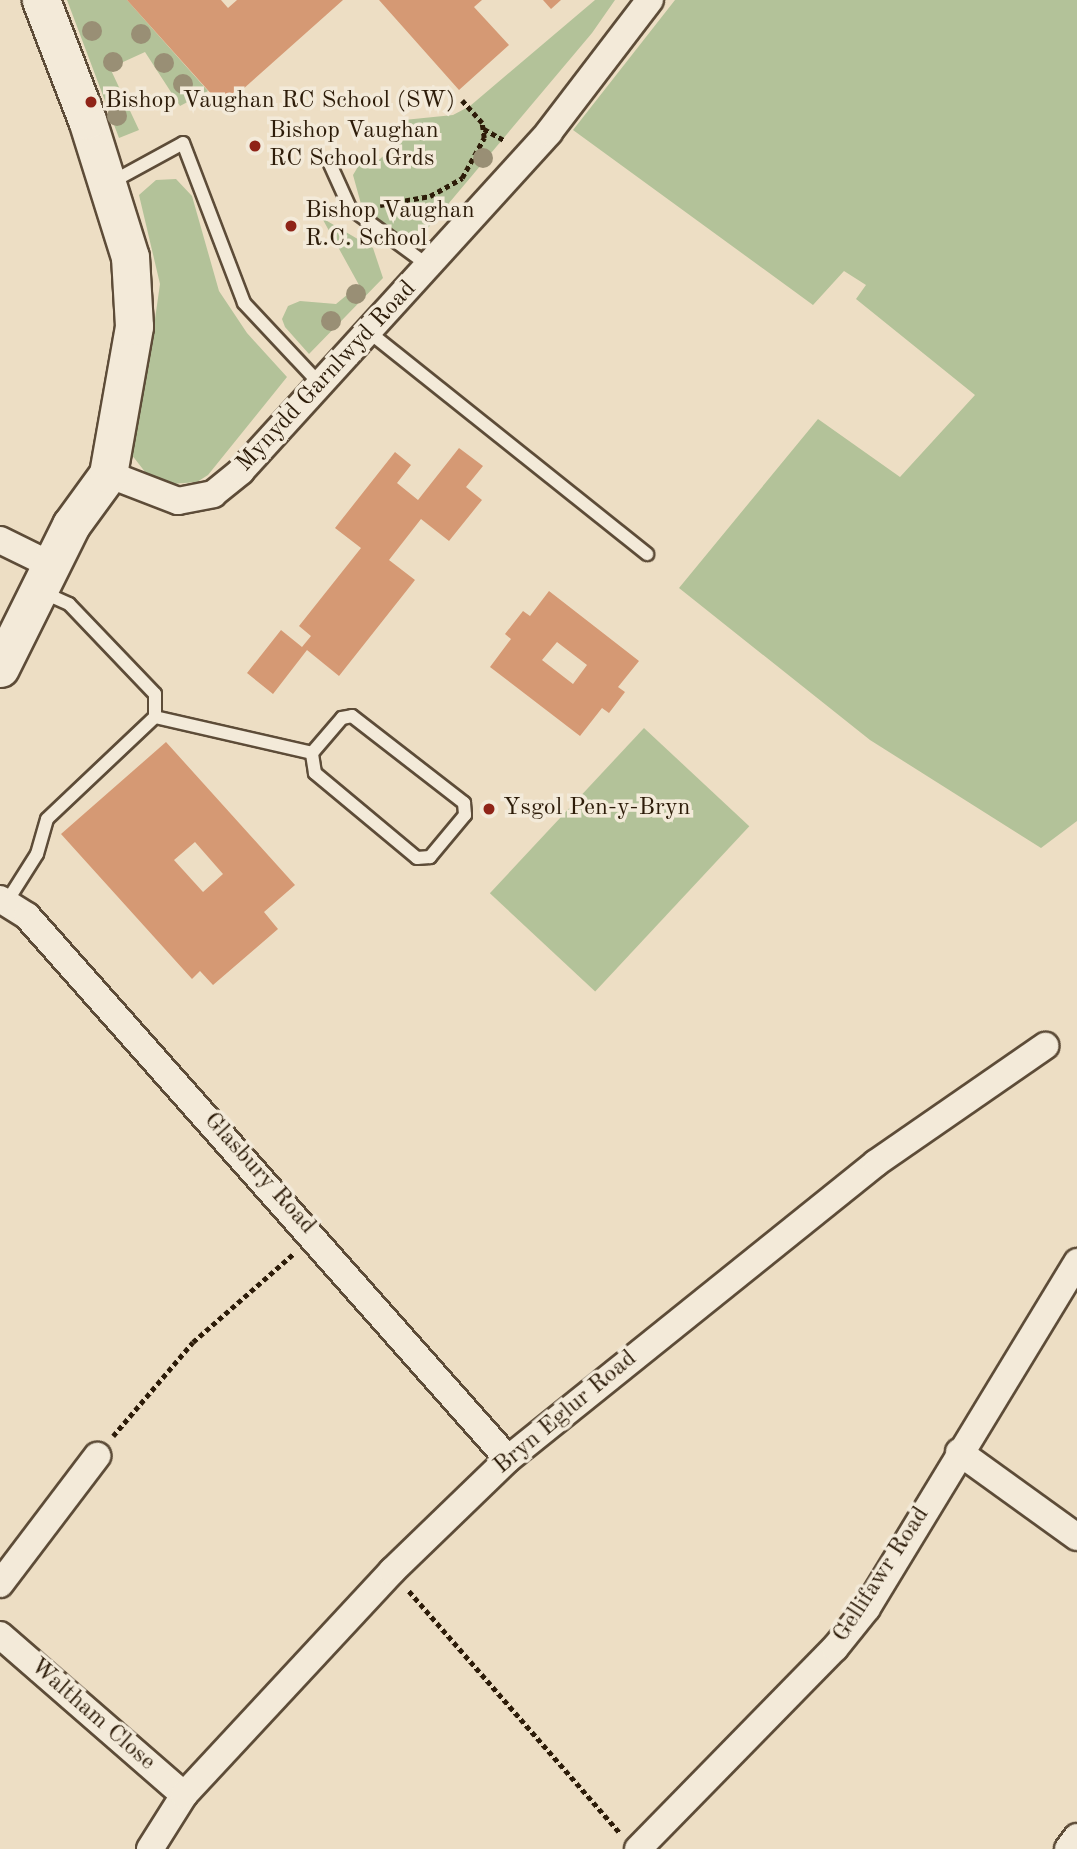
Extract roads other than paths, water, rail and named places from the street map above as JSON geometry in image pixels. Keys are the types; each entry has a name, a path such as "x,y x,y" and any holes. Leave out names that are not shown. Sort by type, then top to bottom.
{"street":[{"path":"0,668 71,525 108,474 134,326 130,257 41,0"},
{"name":"Mynydd Garnlwyd Road","path":"108,474 178,501 213,494 241,471 549,132 650,0"},
{"path":"0,540 45,578"},
{"name":"Glasbury Road","path":"3,901 27,916 314,1236 508,1458"},
{"name":"Bryn Eglur Road","path":"150,1849 184,1795 392,1571 508,1458 876,1163 1045,1046"},
{"name":"Gellifawr Road","path":"631,1844 835,1648 867,1608 959,1452 1077,1262"},
{"path":"959,1452 1077,1537"},
{"path":"0,1584 97,1456"},
{"name":"Waltham Close","path":"0,1635 184,1795"},
{"path":"1068,1849 1077,1837"}],"lane":[{"path":"107,185 183,142 244,303 320,384"},
{"path":"330,164 350,208 429,266"},
{"path":"369,332 648,554"},
{"path":"3,901 37,854 47,819 155,718 155,694 45,578"},
{"path":"352,716 464,803 466,816 430,857 417,858 315,773 312,753 342,718 352,716"},
{"path":"155,718 312,753"}],"place":[{"name":"Bishop Vaughan RC School (SW)","path":"91,102"},
{"name":"Bishop Vaughan RC School Grds","path":"255,146"},
{"name":"Bishop Vaughan R.C. School","path":"291,226"},
{"name":"Ysgol Pen-y-Bryn","path":"489,809"}]}
